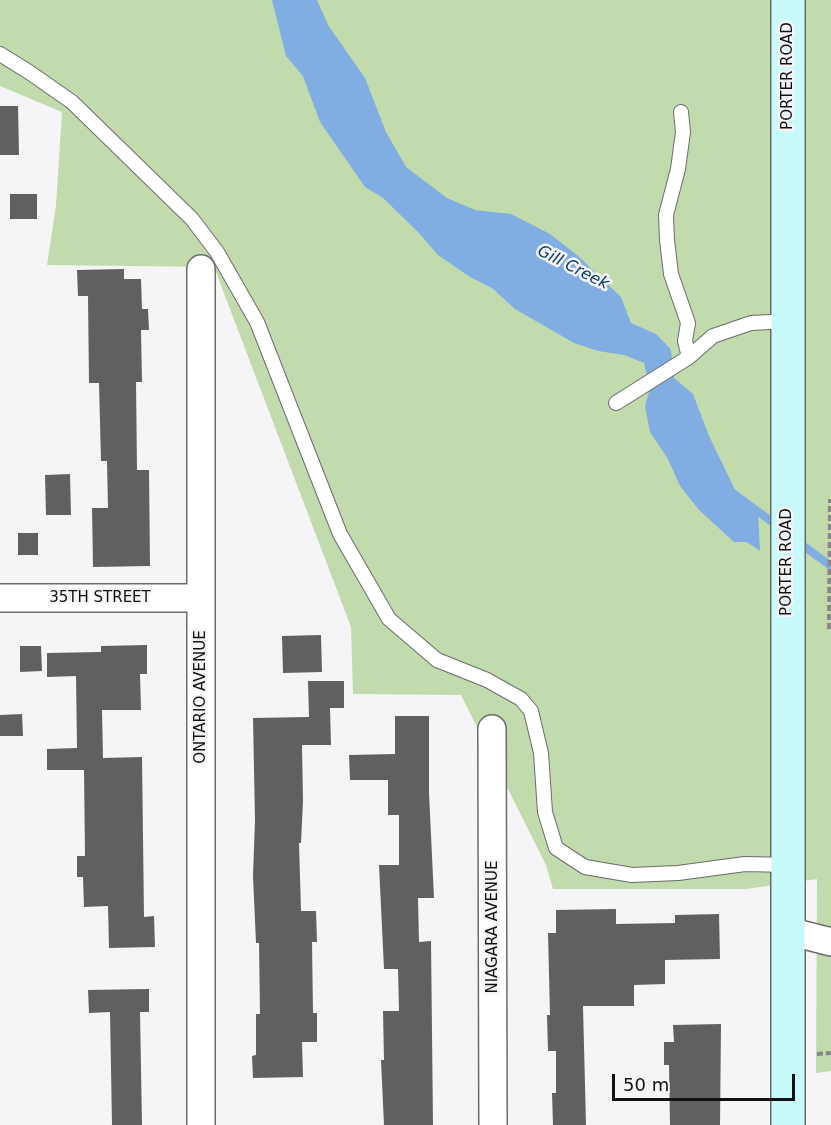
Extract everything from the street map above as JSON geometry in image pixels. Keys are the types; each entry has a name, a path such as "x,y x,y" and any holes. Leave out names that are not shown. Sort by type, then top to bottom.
{"main road":[{"name":"PORTER ROAD","path":"788,0 788,1125"}],"street":[{"name":"ONTARIO AVENUE","path":"201,269 201,1125"},
{"name":"35TH STREET","path":"0,598 201,598"},
{"name":"NIAGARA AVENUE","path":"492,729 493,1125"},
{"path":"788,931 831,942"}],"lane":[{"path":"0,54 72,102 192,219 217,252 257,322 340,534 389,619 437,660 487,680 521,699 531,711 541,753 546,812 556,848 585,867 632,875 678,873 746,864 788,865"},
{"path":"681,112 683,132 681,151 666,215 671,274 688,323 685,341 689,357"},
{"path":"616,403 689,357 713,336 752,323 788,321"}],"path":[{"path":"829,628 830,499"},
{"path":"816,1054 831,1053"}],"green space":[{"path":"0,0 831,0 831,1071 816,1073 817,879 746,889 553,889 546,865 461,695 353,694 351,627 214,267 47,265 56,205 62,112 0,86"}],"water":[{"path":"272,0 317,0 328,25 365,78 386,132 406,167 447,198 475,210 511,214 550,234 577,255 621,297 631,323 656,334 666,344 671,350 674,378 693,394 709,436 739,498 758,512 760,551 747,542 734,542 699,510 680,486 668,459 650,432 645,406 650,388 644,363 624,355 598,351 574,343 515,309 492,288 470,277 438,255 383,198 365,187 320,122 303,76 286,56"}],"building":[{"path":"0,106 18,106 19,155 0,155"},
{"path":"10,194 37,194 37,219 10,219"},
{"path":"124,269 124,279 141,279 142,309 148,309 149,330 141,330 142,382 136,382 137,470 149,470 150,566 93,567 92,508 108,508 107,461 101,461 99,383 89,383 88,296 78,296 77,270"},
{"path":"70,474 71,515 46,515 45,475"},
{"path":"18,533 38,533 38,555 18,555"},
{"path":"321,635 322,672 283,673 282,636"},
{"path":"147,645 147,674 140,674 141,710 102,710 103,758 142,757 144,917 154,916 155,947 109,948 108,906 84,907 83,877 77,877 77,856 85,856 84,770 47,770 47,749 77,748 76,676 47,677 47,653 101,652 101,646"},
{"path":"20,646 41,646 42,671 20,672"},
{"path":"308,681 344,681 344,708 330,708 331,745 302,745 303,801 301,843 299,843 301,911 316,911 317,942 312,942 313,1013 317,1013 317,1042 302,1042 303,1077 253,1078 252,1056 256,1055 256,1014 260,1014 259,943 256,943 253,876 255,820 253,718 309,717"},
{"path":"22,714 23,736 0,736 0,715"},
{"path":"395,716 429,716 429,793 434,898 418,898 419,942 431,941 433,1125 384,1125 381,1060 384,1060 383,1011 399,1011 398,969 384,969 379,865 399,865 399,815 388,815 388,780 350,780 349,755 395,754"},
{"path":"616,909 616,924 675,923 675,915 719,914 720,959 665,960 665,984 634,985 634,1006 583,1006 586,1125 553,1125 552,1093 556,1093 556,1051 548,1051 547,1015 550,1015 548,933 556,933 556,910"},
{"path":"149,989 149,1012 140,1012 142,1125 112,1125 110,1012 89,1013 88,990"},
{"path":"721,1024 720,1125 670,1125 669,1065 664,1065 664,1042 674,1042 673,1025"}],"waterway":[{"name":"Gill Creek","path":"733,493 779,527"},
{"name":"Gill Creek","path":"798,542 831,566"}]}
